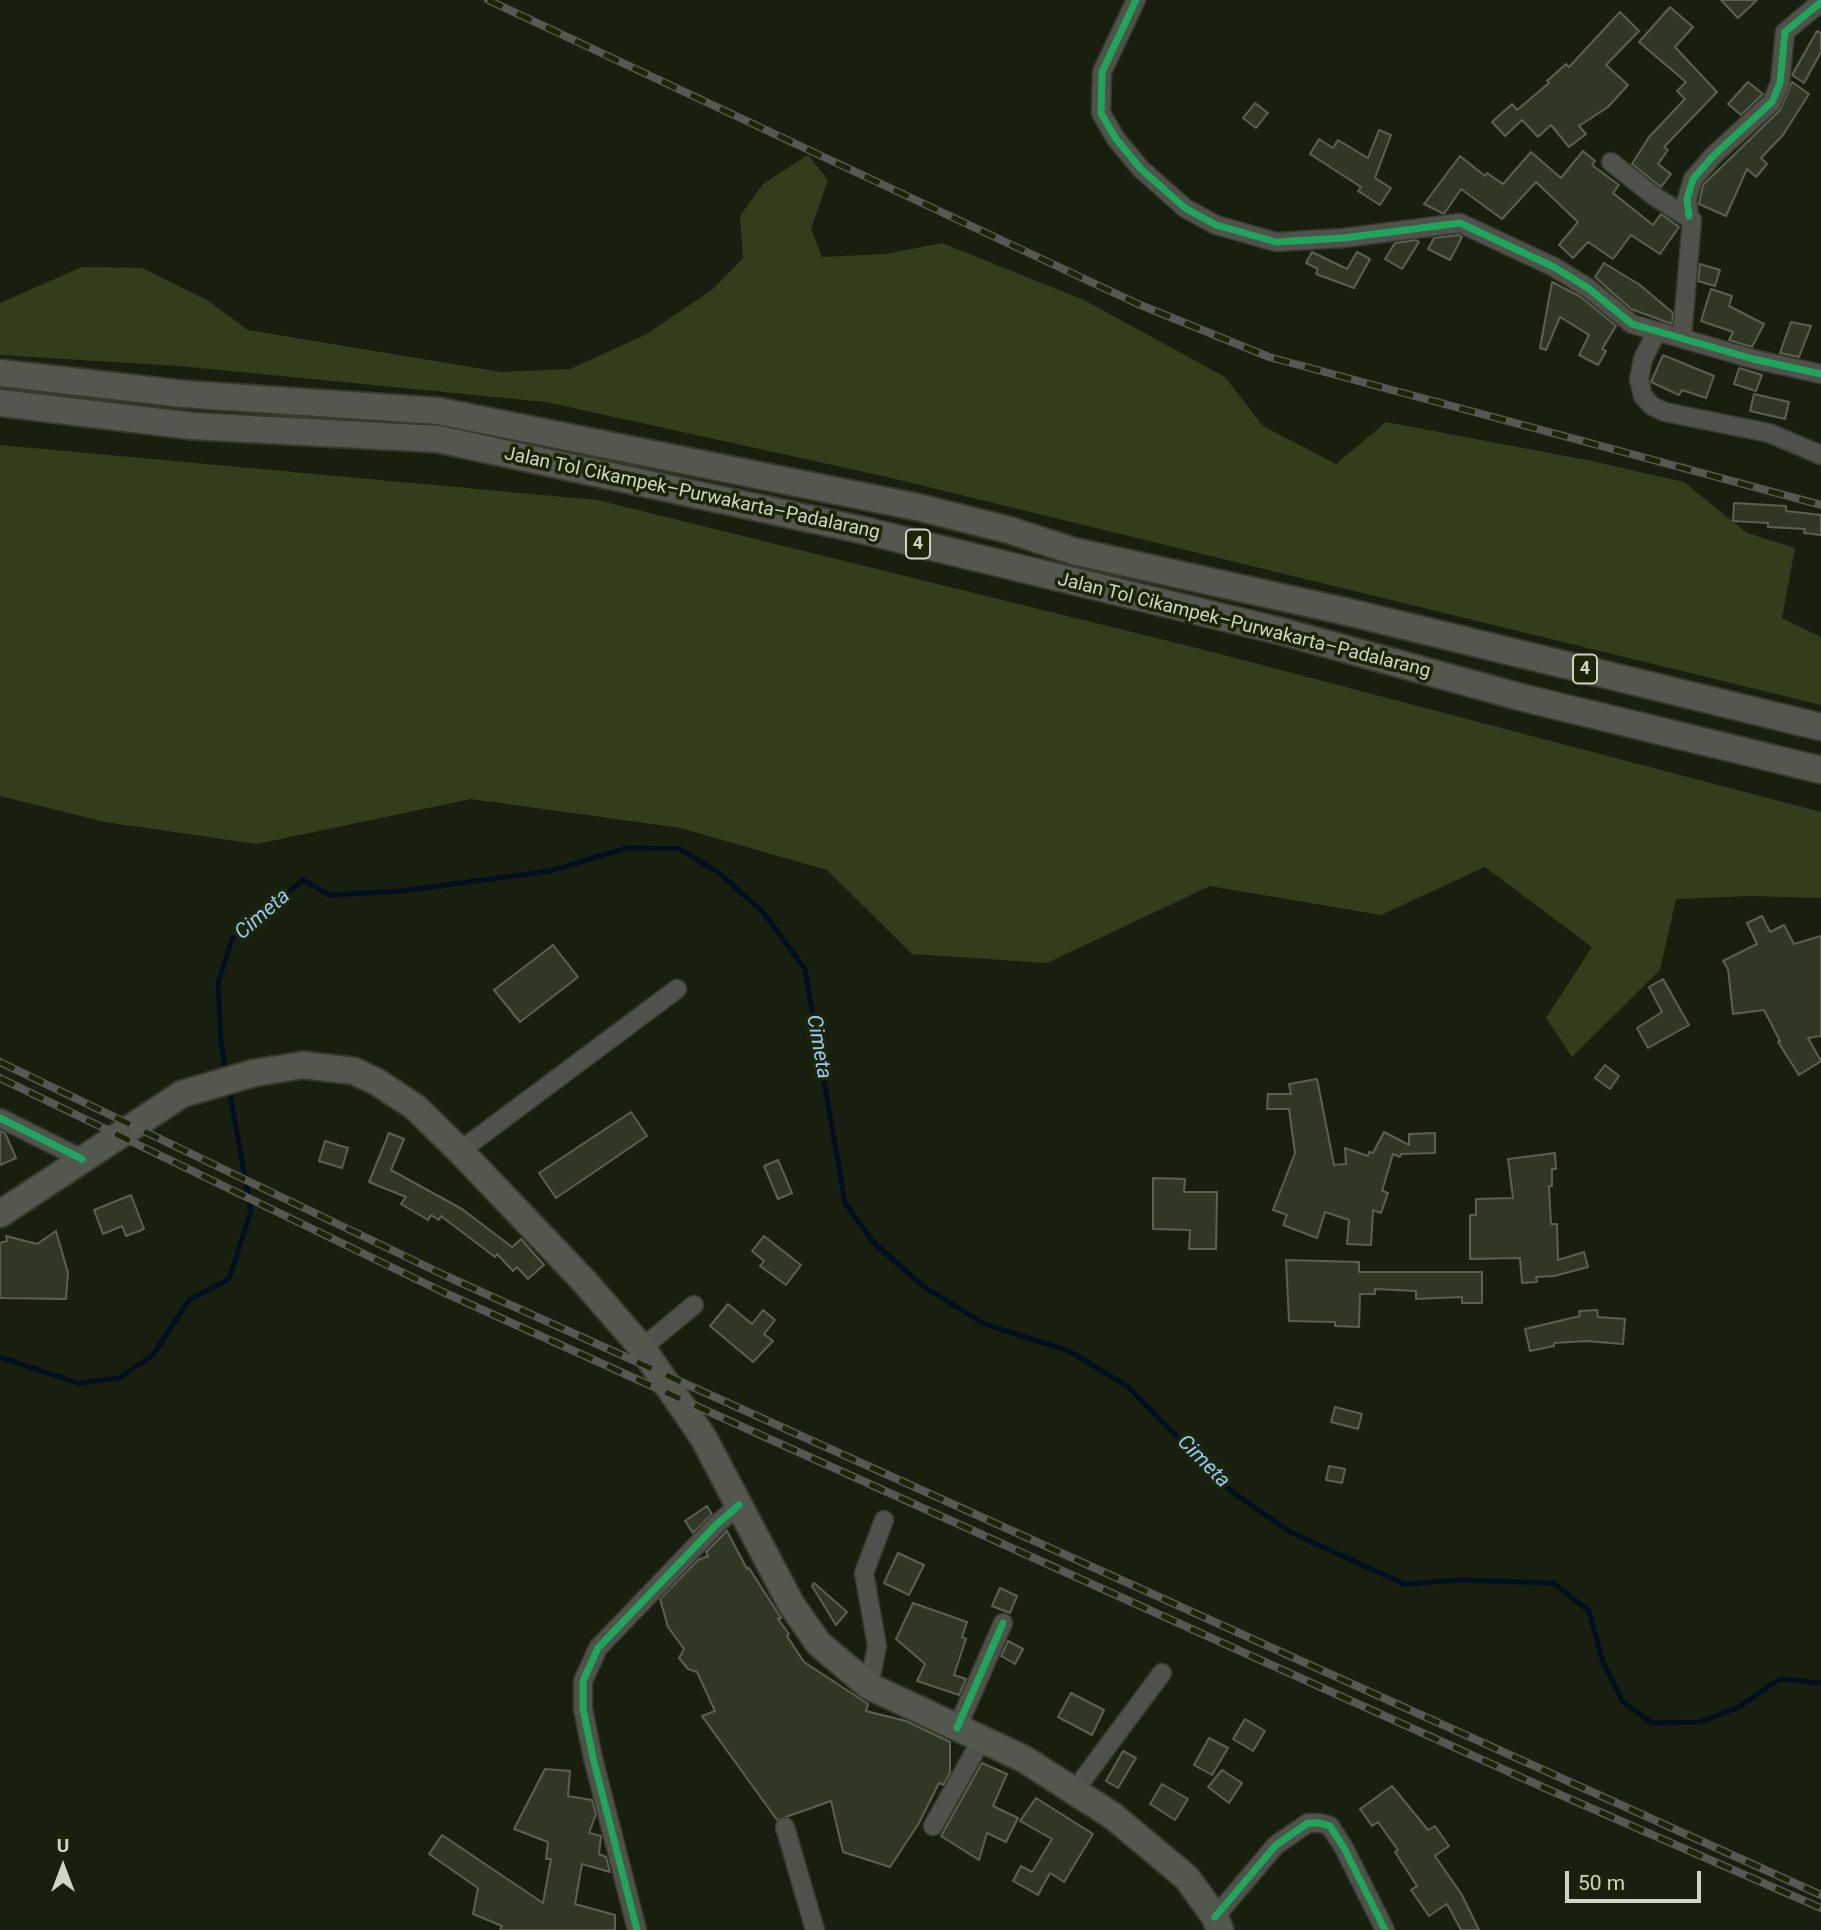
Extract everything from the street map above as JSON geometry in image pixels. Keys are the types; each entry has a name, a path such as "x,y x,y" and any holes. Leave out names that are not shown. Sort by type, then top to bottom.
{"highway":[{"name":"Jalan Tol Cikampek–Purwakarta–Padalarang","path":"0,373 183,394 438,411 917,508 1009,530 1073,551 1349,612 1821,727"},
{"name":"Jalan Tol Cikampek–Purwakarta–Padalarang","path":"0,403 192,426 438,439 862,530 1284,632 1520,697 1821,770"},
{"path":"0,1214 182,1094 254,1073 303,1065 354,1072 377,1082 415,1107 460,1151 584,1281 642,1348 703,1437 791,1604 819,1644 869,1686 1024,1759 1075,1790 1168,1860 1187,1878 1217,1924"}],"street":[{"path":"1136,0 1102,72 1101,113 1116,139 1141,169 1185,208 1216,225 1276,242 1343,238 1460,223 1554,267 1588,288 1632,324 1753,359 1821,373"},
{"path":"1682,337 1693,226 1687,199 1693,179 1715,154 1772,102 1780,83 1785,32 1821,2"},
{"path":"1611,162 1663,202 1689,216"},
{"path":"1656,333 1643,359 1639,379 1643,396 1652,406 1665,412 1769,433 1821,455"},
{"path":"460,1151 677,989"},
{"path":"0,1118 82,1159"},
{"path":"642,1348 694,1305"},
{"path":"637,1930 593,1758 583,1709 583,1681 597,1648 700,1541 739,1505"},
{"path":"869,1686 877,1646 864,1573 884,1520"},
{"path":"957,1728 1003,1623"},
{"path":"1075,1790 1162,1673"},
{"path":"933,1826 982,1740"},
{"path":"1217,1924 1276,1845 1308,1822 1320,1822 1330,1826 1344,1848 1385,1930"},
{"path":"785,1827 815,1930"}],"green space":[{"path":"808,155 828,180 811,229 822,257 886,254 942,243 1084,300 1225,377 1263,426 1336,464 1386,422 1592,461 1684,482 1747,533 1795,548 1782,618 1821,637 1821,705 887,477 546,402 179,366 0,355 0,303 82,267 142,268 207,300 248,330 501,372 570,369 647,334 713,289 743,258 740,216 763,184"},
{"path":"0,445 597,500 1197,648 1821,812 1821,898 1750,896 1676,899 1660,970 1572,1057 1546,1018 1592,947 1485,867 1381,915 1210,886 1047,963 912,954 827,870 681,828 471,799 257,844 105,822 0,796"}],"building":[{"path":"1721,0 1757,0 1738,18"},
{"path":"1670,7 1693,27 1675,47 1717,92 1664,147 1668,150 1658,164 1671,174 1661,187 1632,164 1649,137 1685,99 1677,91 1686,82 1639,42"},
{"path":"1620,12 1639,31 1606,65 1628,85 1608,107 1579,126 1586,134 1569,147 1551,125 1538,137 1522,120 1505,136 1492,122 1512,104 1517,110 1549,83 1547,81 1566,64 1569,67"},
{"path":"1817,31 1821,33 1821,52 1804,83 1792,75"},
{"path":"1748,82 1763,94 1741,115 1728,104"},
{"path":"1792,82 1809,94 1783,135 1761,158 1767,164 1756,177 1747,169 1726,216 1699,204 1703,185 1780,110"},
{"path":"1255,103 1268,113 1256,128 1243,118"},
{"path":"1379,130 1391,135 1375,178 1391,188 1380,205 1358,191 1361,187 1310,154 1319,139 1333,148 1338,140 1368,158"},
{"path":"1583,151 1595,161 1592,165 1619,185 1613,193 1653,225 1661,214 1679,227 1660,254 1631,235 1613,259 1588,242 1573,258 1559,245 1578,222 1536,182 1502,219 1461,189 1444,214 1424,204 1460,156 1485,176 1487,173 1503,184 1531,152 1561,178"},
{"path":"1458,235 1462,237 1450,260 1428,249 1434,238"},
{"path":"1416,240 1419,242 1402,269 1385,259 1395,243"},
{"path":"1312,252 1347,269 1357,252 1370,259 1354,288 1316,274 1318,269 1306,263"},
{"path":"1604,263 1640,285 1673,313 1672,324 1631,309 1595,277"},
{"path":"1700,264 1720,270 1715,286 1698,281"},
{"path":"1552,282 1581,297 1616,326 1602,349 1606,351 1598,365 1579,355 1589,335 1560,317 1546,350 1540,348"},
{"path":"1711,289 1732,296 1729,306 1764,324 1752,347 1729,340 1733,332 1701,321"},
{"path":"1791,322 1811,326 1799,357 1780,353"},
{"path":"1663,355 1714,376 1706,398 1682,390 1679,395 1651,382"},
{"path":"1739,368 1762,375 1756,391 1734,384"},
{"path":"1754,394 1789,402 1785,419 1750,411"},
{"path":"1734,503 1786,506 1786,511 1821,515 1821,535 1804,533 1805,529 1768,527 1768,523 1733,521"},
{"path":"1762,916 1770,932 1784,925 1794,944 1821,936 1821,1036 1808,1038 1821,1061 1799,1075 1778,1042 1780,1041 1764,1010 1733,1014 1728,969 1723,961 1757,944 1747,923"},
{"path":"553,945 578,977 520,1022 494,990"},
{"path":"1663,979 1689,1025 1648,1048 1637,1028 1662,1012 1649,987"},
{"path":"1605,1065 1619,1076 1610,1089 1595,1078"},
{"path":"1317,1079 1334,1165 1346,1164 1345,1148 1368,1156 1369,1152 1373,1153 1384,1132 1409,1145 1409,1134 1435,1133 1435,1153 1401,1154 1400,1157 1393,1154 1382,1191 1388,1193 1381,1213 1373,1210 1371,1245 1347,1244 1349,1220 1325,1212 1317,1238 1283,1225 1287,1215 1273,1210 1295,1153 1289,1109 1267,1109 1268,1094 1291,1094 1289,1084"},
{"path":"631,1112 647,1136 556,1198 539,1173"},
{"path":"0,1131 5,1133 16,1158 0,1165"},
{"path":"389,1133 404,1139 391,1170 462,1209 512,1247 521,1239 544,1265 528,1279 517,1267 513,1271 497,1254 495,1257 441,1216 439,1220 431,1215 428,1220 401,1204 406,1197 369,1182"},
{"path":"325,1141 348,1148 342,1168 319,1161"},
{"path":"1555,1153 1556,1169 1552,1169 1552,1186 1549,1186 1551,1224 1557,1224 1558,1260 1584,1252 1588,1267 1554,1276 1536,1277 1537,1282 1522,1283 1520,1258 1470,1259 1470,1215 1476,1215 1476,1199 1513,1198 1508,1159"},
{"path":"778,1160 792,1193 778,1199 764,1166"},
{"path":"1153,1178 1185,1179 1184,1192 1217,1192 1216,1249 1189,1249 1190,1230 1153,1229"},
{"path":"131,1195 144,1229 126,1236 122,1226 103,1234 94,1210"},
{"path":"56,1231 68,1273 66,1299 0,1298 0,1243 7,1241 6,1236 37,1244"},
{"path":"764,1236 801,1265 786,1285 760,1266 764,1261 752,1251"},
{"path":"1286,1260 1359,1262 1359,1272 1482,1272 1482,1303 1462,1303 1462,1297 1416,1299 1416,1291 1375,1289 1375,1294 1360,1294 1359,1327 1335,1326 1335,1322 1289,1321"},
{"path":"728,1304 752,1324 763,1310 775,1320 764,1334 773,1341 753,1362 710,1326"},
{"path":"1597,1310 1598,1317 1625,1319 1623,1344 1586,1341 1554,1343 1554,1346 1530,1351 1525,1329 1580,1316 1579,1311"},
{"path":"1335,1407 1362,1414 1358,1429 1331,1422"},
{"path":"1329,1466 1345,1469 1342,1483 1326,1480"},
{"path":"707,1506 712,1514 693,1533 685,1521"},
{"path":"727,1531 747,1569 749,1568 781,1618 778,1619 804,1662 868,1704 866,1711 906,1721 950,1742 950,1773 943,1785 939,1783 919,1823 890,1867 843,1852 831,1801 777,1820 702,1716 715,1711 697,1672 688,1669 679,1658 684,1649 668,1627 660,1599 698,1560 708,1556 706,1552"},
{"path":"898,1553 924,1565 909,1595 884,1583"},
{"path":"814,1583 847,1612 836,1625 812,1586"},
{"path":"1000,1588 1017,1596 1010,1613 992,1606"},
{"path":"913,1603 967,1622 962,1637 966,1639 954,1675 966,1679 959,1695 917,1681 925,1664 896,1639"},
{"path":"1008,1641 1023,1649 1015,1664 1001,1656"},
{"path":"1071,1693 1104,1710 1092,1735 1058,1717"},
{"path":"1245,1719 1265,1731 1253,1751 1233,1739"},
{"path":"1209,1738 1228,1748 1212,1775 1194,1765"},
{"path":"1123,1751 1136,1758 1118,1788 1106,1781"},
{"path":"982,1763 1007,1774 993,1806 1018,1818 1006,1842 987,1833 979,1860 941,1836"},
{"path":"545,1769 570,1771 568,1796 592,1800 596,1814 589,1833 601,1836 599,1854 606,1857 610,1872 582,1864 575,1904 615,1915 615,1930 500,1930 502,1926 473,1914 478,1888 429,1854 442,1835 543,1903 551,1859 546,1859 548,1842 514,1829"},
{"path":"1222,1770 1242,1783 1229,1803 1208,1787"},
{"path":"1162,1784 1188,1799 1175,1820 1150,1804"},
{"path":"1392,1786 1428,1830 1435,1826 1449,1846 1435,1856 1462,1895 1479,1930 1461,1930 1447,1904 1429,1916 1411,1890 1417,1886 1395,1852 1398,1850 1378,1822 1372,1826 1360,1809"},
{"path":"1036,1798 1093,1834 1064,1882 1050,1873 1038,1895 1013,1881 1021,1866 1032,1872 1052,1839 1020,1821"}],"waterway":[{"name":"Cimeta","path":"226,1075 221,1043 218,983 232,939 303,880 330,895 402,891 550,871 627,848 680,849 719,873 763,912 805,969 845,1203 873,1242 923,1286 984,1324 1069,1351 1127,1386 1231,1491 1290,1532 1404,1584 1461,1580 1553,1583 1589,1611 1603,1662 1623,1702 1652,1723 1700,1722 1737,1708 1780,1679 1821,1683"},
{"name":"Cimeta","path":"0,1357 78,1383 119,1378 153,1355 189,1300 229,1279 251,1211 229,1088"}],"railway":[{"path":"488,0 1138,304 1269,357 1821,505"},
{"path":"0,1062 446,1276 1821,1895"},
{"path":"0,1078 443,1292 1547,1789 1821,1908"}],"cycle path":[{"path":"1136,0 1102,72 1101,113 1116,139 1141,169 1185,208 1216,225 1276,242 1343,238 1460,223 1554,267 1588,288 1632,324 1753,359 1821,374"},
{"path":"1689,216 1687,199 1693,179 1715,154 1772,102 1780,83 1785,32 1821,2"},
{"path":"0,1118 82,1159"},
{"path":"637,1930 593,1758 583,1709 583,1681 598,1648 716,1525 739,1505"},
{"path":"957,1728 1003,1623"},
{"path":"1215,1917 1276,1845 1308,1823 1320,1823 1330,1826 1344,1848 1385,1930"}]}
